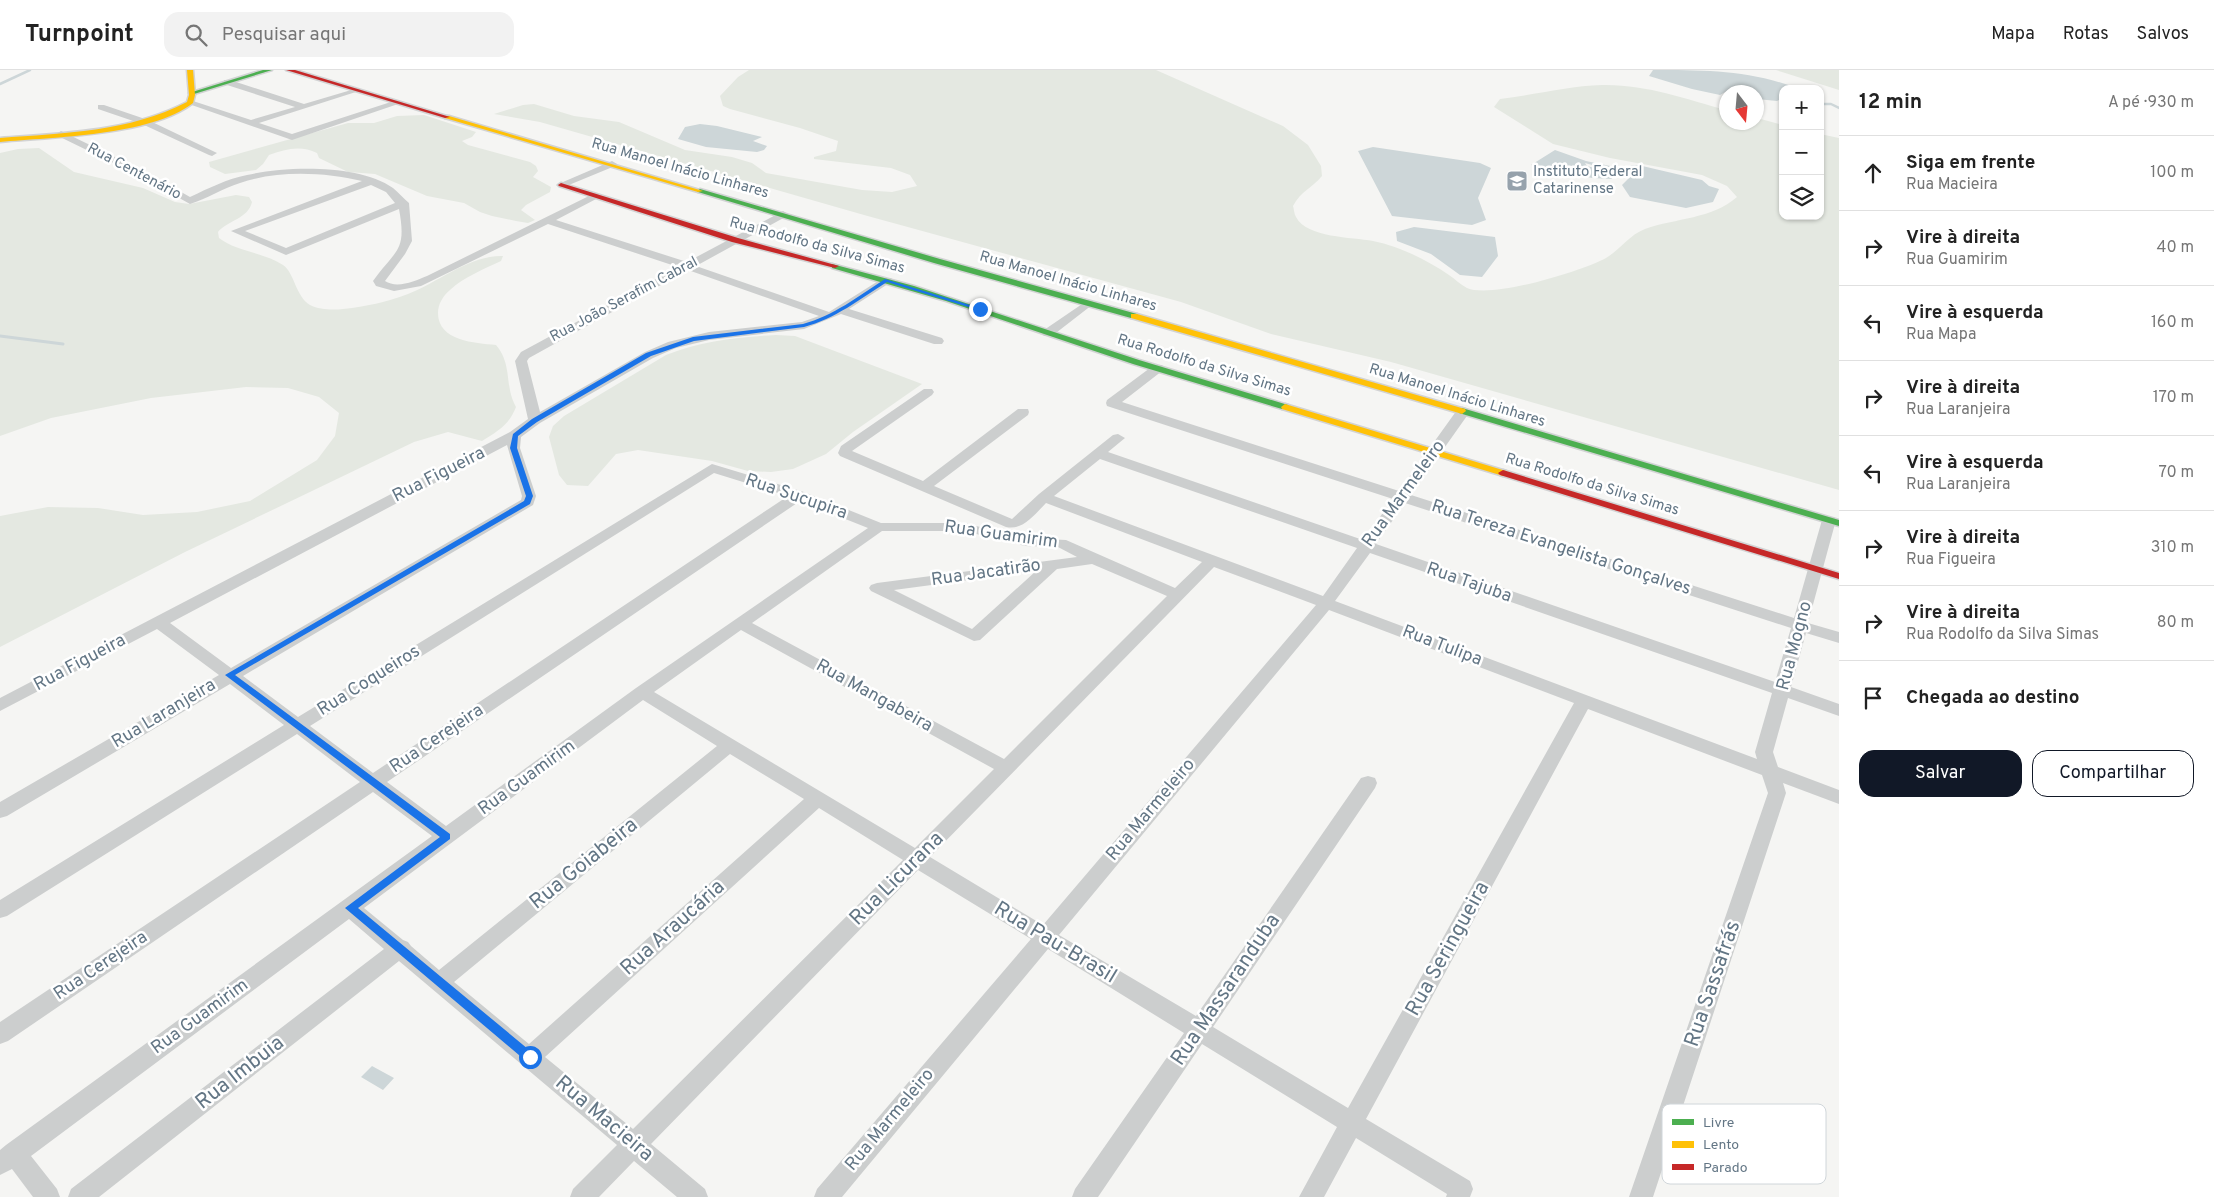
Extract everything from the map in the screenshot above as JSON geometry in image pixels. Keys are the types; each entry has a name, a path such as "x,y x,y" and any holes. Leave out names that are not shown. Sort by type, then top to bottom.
{"main road":[{"path":"0,140 61,134 145,122 174,114 191,98 227,82 270,70"},
{"name":"Rua Manoel Inácio Linhares","path":"289,70 1088,303 1197,333 1834,522"},
{"path":"191,98 190,71 227,82"},
{"name":"Rua Rodolfo da Silva Simas","path":"561,185 735,240 886,280 1158,368 1839,576"}],"street":[{"path":"227,82 305,107"},
{"path":"251,124 358,90"},
{"path":"191,98 251,124 292,137 400,102"},
{"path":"101,107 145,122 212,153"},
{"name":"Rua Centenário","path":"61,134 141,172 190,201 233,182 270,174 331,174 372,180 389,188 404,203"},
{"path":"561,185 612,164"},
{"path":"372,180 236,231 286,252 404,203 408,218 406,241 392,266 379,281 383,286 403,286 428,280 595,196"},
{"name":"Rua João Serafim Cabral","path":"535,420 521,361 525,355 782,214"},
{"path":"547,220 834,313 938,341"},
{"name":"Rua Figueira","path":"0,705 515,435 535,420 648,355 679,342 709,336 804,325 834,313 886,280"},
{"path":"1048,333 1088,303"},
{"name":"Rua Tereza Evangelista Gonçalves","path":"1158,368 1112,403 1839,638"},
{"path":"928,392 845,451 846,453 1011,524 1017,523 1044,497 1118,438"},
{"path":"924,487 1023,412"},
{"name":"Rua Marmeleiro","path":"826,1197 1326,603 1462,413"},
{"name":"Rua Laranjeira","path":"0,811 229,675 528,502 529,496 514,448 515,435"},
{"name":"Rua Tajuba","path":"1100,454 1839,710"},
{"name":"Rua Sucupira","path":"712,468 799,495 879,527"},
{"name":"Rua Coqueiros","path":"0,910 712,468"},
{"name":"Rua Cerejeira","path":"0,1034 799,495"},
{"name":"Rua Tulipa","path":"1044,497 1839,797"},
{"name":"Rua Mogno","path":"1770,771 1764,752 1783,691 1816,569 1834,522"},
{"name":"Rua Guamirim","path":"7,1159 642,692 879,527 964,527 1025,542 1061,542 1094,558"},
{"path":"1094,558 1178,595"},
{"name":"Rua Jacatirão","path":"1053,564 974,636 877,588 1094,558"},
{"name":"Rua Licurana","path":"582,1197 1212,560"},
{"path":"157,621 447,837"},
{"name":"Rua Mangabeira","path":"740,623 1007,768"},
{"name":"Rua Pau-Brasil","path":"642,692 728,746 1462,1188 1458,1197"},
{"name":"Rua Seringueira","path":"1311,1197 1584,700"},
{"name":"Rua Goiabeira","path":"440,981 728,746"},
{"name":"Rua Sassafrás","path":"1672,1104 1777,793 1770,771"},
{"name":"Rua Massaranduba","path":"1084,1197 1368,783"},
{"name":"Rua Araucária","path":"530,1057 817,799"},
{"name":"Rua Macieira","path":"350,908 401,948 696,1197"},
{"name":"Rua Imbuia","path":"80,1197 401,948"},
{"name":"Rua Sassafrás","path":"1641,1197 1662,1135"},
{"path":"7,1159 48,1197"}],"shaded area":[{"path":"749,70 1156,70 1283,126 1308,145 1321,166 1322,176 1299,197 1293,206 1295,216 1302,224 1320,233 1383,243 1403,250 1431,264 1467,288 1479,290 1516,287 1578,270 1606,258 1634,235 1645,229 1705,214 1716,210 1737,197 1727,186 1702,175 1610,158 1553,144 1494,107 1500,99 1576,87 1618,85 1665,93 1719,108 1719,130 1764,130 1764,120 1779,124 1779,220 1824,220 1824,135 1839,138 1839,490 1391,362 1271,334 1181,302 864,215 540,122 494,114 523,105 534,104 574,116 619,122 685,150 732,157 752,163 766,173 862,190 892,192 917,186 910,175 891,168 814,159 814,157 836,151 838,141 723,106 720,96 738,77"},
{"path":"1653,70 1728,72 1763,78 1787,85 1779,85 1779,100 1777,101 1764,100 1764,85 1719,85 1719,95 1649,76"},
{"path":"1776,70 1839,70 1839,90"},
{"path":"424,115 476,132 472,137 462,141 468,145 530,162 536,166 538,171 533,177 551,187 550,192 526,205 521,210 535,220 528,223 492,216 464,203 427,196 375,174 348,172 319,158 317,153 305,149 287,150 269,155 256,170 225,174 210,167 209,162 348,123 374,123 397,116"},
{"path":"700,124 717,126 762,137 753,141 767,146 764,150 757,152 706,147 678,139 685,127"},
{"path":"1373,147 1480,163 1491,168 1478,198 1486,220 1472,225 1392,216 1358,151"},
{"path":"39,148 74,172 143,188 175,202 189,204 236,195 249,197 252,202 250,208 242,216 222,228 218,232 219,238 226,243 267,257 283,265 287,268 305,301 310,305 320,308 331,310 347,309 392,300 415,291 469,263 480,259 503,256 501,261 468,277 450,290 441,300 438,313 444,330 451,335 468,341 496,345 505,360 507,368 510,391 516,407 513,413 502,427 482,441 448,432 414,442 185,552 0,647 0,516 48,507 98,508 143,515 197,512 250,501 317,460 335,436 339,413 319,397 288,388 246,387 151,398 51,418 0,436 0,153 18,149"},
{"path":"1555,150 1586,161 1615,167 1599,167 1585,163 1587,166 1613,173 1612,179 1592,178 1531,165"},
{"path":"1638,165 1702,180 1709,186 1719,189 1713,202 1686,208 1630,197 1622,185 1634,173 1630,166"},
{"path":"1414,227 1495,237 1498,256 1482,277 1460,275 1431,254 1397,241 1396,232"},
{"path":"776,335 795,336 922,384 853,432 826,454 793,469 771,472 748,471 712,461 638,450 616,454 588,486 567,485 559,475 549,437 553,426 564,416 666,355 679,350 720,340"},
{"path":"372,1066 394,1078 383,1090 361,1077"}],"waterway":[{"path":"0,84 30,70"},
{"path":"1824,104 1831,104 1839,108"},
{"path":"0,336 63,344"}],"traffic: fast":[{"path":"192,93 269,70"},
{"path":"700,191 937,261 1134,316"},
{"path":"835,266 949,300 1136,362 1285,407"},
{"path":"1462,411 1839,523"}],"traffic: slow":[{"path":"0,140 98,131 123,127 170,114 190,103 192,95 190,70"},
{"path":"447,117 700,191"},
{"path":"1134,316 1462,411"},
{"path":"1285,407 1503,473"}],"traffic: jam":[{"path":"289,70 447,117"},
{"path":"561,185 735,240 835,266"},
{"path":"1503,473 1839,576"}],"place":[{"name":"Instituto Federal Catarinense","path":"1517,181"}],"route":[{"path":"530,1057 401,948 350,908 447,837 229,675 528,502 529,496 514,448 515,435 535,420 648,355 679,342 693,339 818,322 886,280 980,309"}]}
